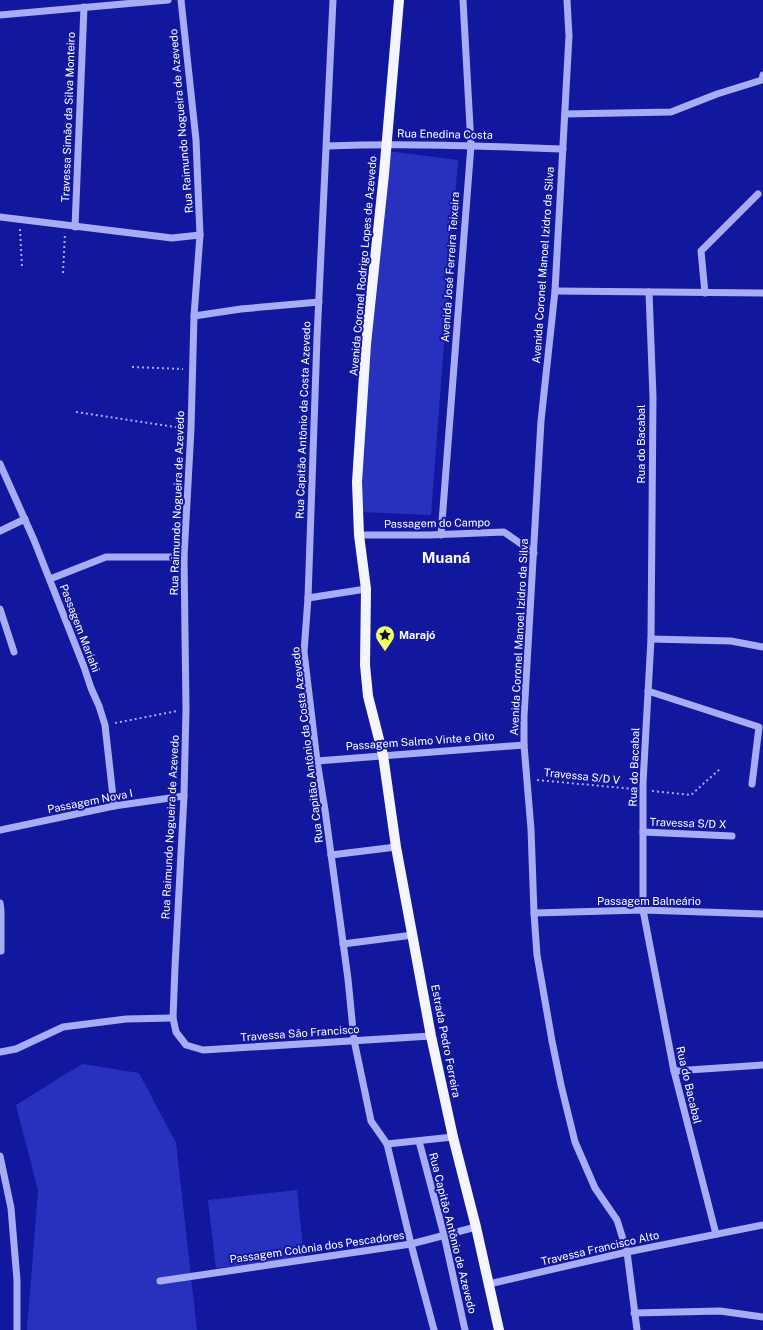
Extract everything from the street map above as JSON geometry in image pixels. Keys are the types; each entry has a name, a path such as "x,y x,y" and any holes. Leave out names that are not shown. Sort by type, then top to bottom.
{"main road":[{"name":"Avenida Coronel Rodrigo Lopes de Azevedo","path":"366,589 359,535 357,482 366,344 384,174 398,0"},
{"name":"Estrada Pedro Ferreira","path":"366,589 365,665 368,696 384,755 396,847 431,1036 453,1137 476,1226 499,1330"}],"street":[{"path":"0,15 168,0"},
{"name":"Rua Raimundo Nogueira de Azevedo","path":"176,1032 173,1018 184,796 186,709 184,556 194,316 200,235 196,140 181,0"},
{"name":"Rua Capitão Antônio da Costa Azevedo","path":"333,0 319,302 308,598 304,652 317,760 343,944 354,1040 371,1121 388,1144 411,1244 434,1330"},
{"name":"Avenida José Ferreira Teixeira","path":"440,535 471,145 463,0"},
{"name":"Avenida Coronel Manoel Izidro da Silva","path":"567,0 569,36 555,290 541,421 524,716 524,745 531,829 537,955 552,1041 575,1142 595,1188 617,1220 627,1252 637,1330"},
{"name":"Travessa Simão da Silva Monteiro","path":"75,227 84,7"},
{"path":"565,114 670,112 717,94 762,80 763,75"},
{"name":"Rua Enedina Costa","path":"327,146 386,144 471,145 562,149"},
{"path":"705,293 701,251 758,194"},
{"path":"0,217 172,238 200,235"},
{"path":"555,290 763,293"},
{"name":"Rua do Bacabal","path":"649,292 653,397 651,639 643,790 643,910 674,1071 716,1234"},
{"path":"194,316 241,309 319,302"},
{"name":"Passagem Mariahi","path":"0,464 26,520 99,706 105,725 114,806"},
{"path":"0,531 26,520"},
{"name":"Passagem do Campo","path":"359,535 440,535 504,532 534,553"},
{"path":"50,580 106,557 184,556"},
{"path":"308,598 366,589"},
{"path":"0,608 14,652"},
{"path":"651,639 731,641 763,647"},
{"path":"648,691 759,727 752,784"},
{"name":"Passagem Salmo Vinte e Oito","path":"317,760 524,745"},
{"name":"Passagem Nova I","path":"0,830 114,806 184,796"},
{"name":"Travessa S/D X","path":"643,832 732,836"},
{"path":"331,855 396,847"},
{"path":"0,908 1,951"},
{"name":"Passagem Balneário","path":"534,913 643,910 763,914"},
{"path":"343,944 413,935"},
{"path":"0,1052 16,1049 63,1027 126,1019 173,1018"},
{"name":"Travessa São Francisco","path":"176,1032 186,1044 203,1050 431,1036"},
{"path":"674,1071 763,1065"},
{"path":"388,1144 453,1137"},
{"name":"Rua Capitão Antônio de Azevedo","path":"420,1141 444,1235 465,1330"},
{"path":"0,1156 11,1208 17,1280 17,1330"},
{"name":"Travessa Francisco Alto","path":"489,1284 627,1252 763,1225"},
{"name":"Passagem Colônia dos Pescadores","path":"160,1281 411,1244 476,1226"},
{"path":"634,1313 720,1311 763,1317"}],"path":[{"path":"20,220 22,267"},
{"path":"63,273 65,224"},
{"path":"132,367 192,370"},
{"path":"76,412 190,429"},
{"path":"105,725 186,709"},
{"name":"Travessa S/D V","path":"527,779 691,795 721,768"}],"shaded area":[{"path":"387,151 458,160 431,515 360,512 365,354"},
{"path":"82,1064 139,1073 176,1143 197,1330 27,1330 38,1191 16,1105"},
{"path":"297,1190 304,1258 216,1268 208,1200"}],"place":[{"name":"Marajó","path":"385,652"}],"district":[{"name":"Muaná","path":"446,557"}]}
